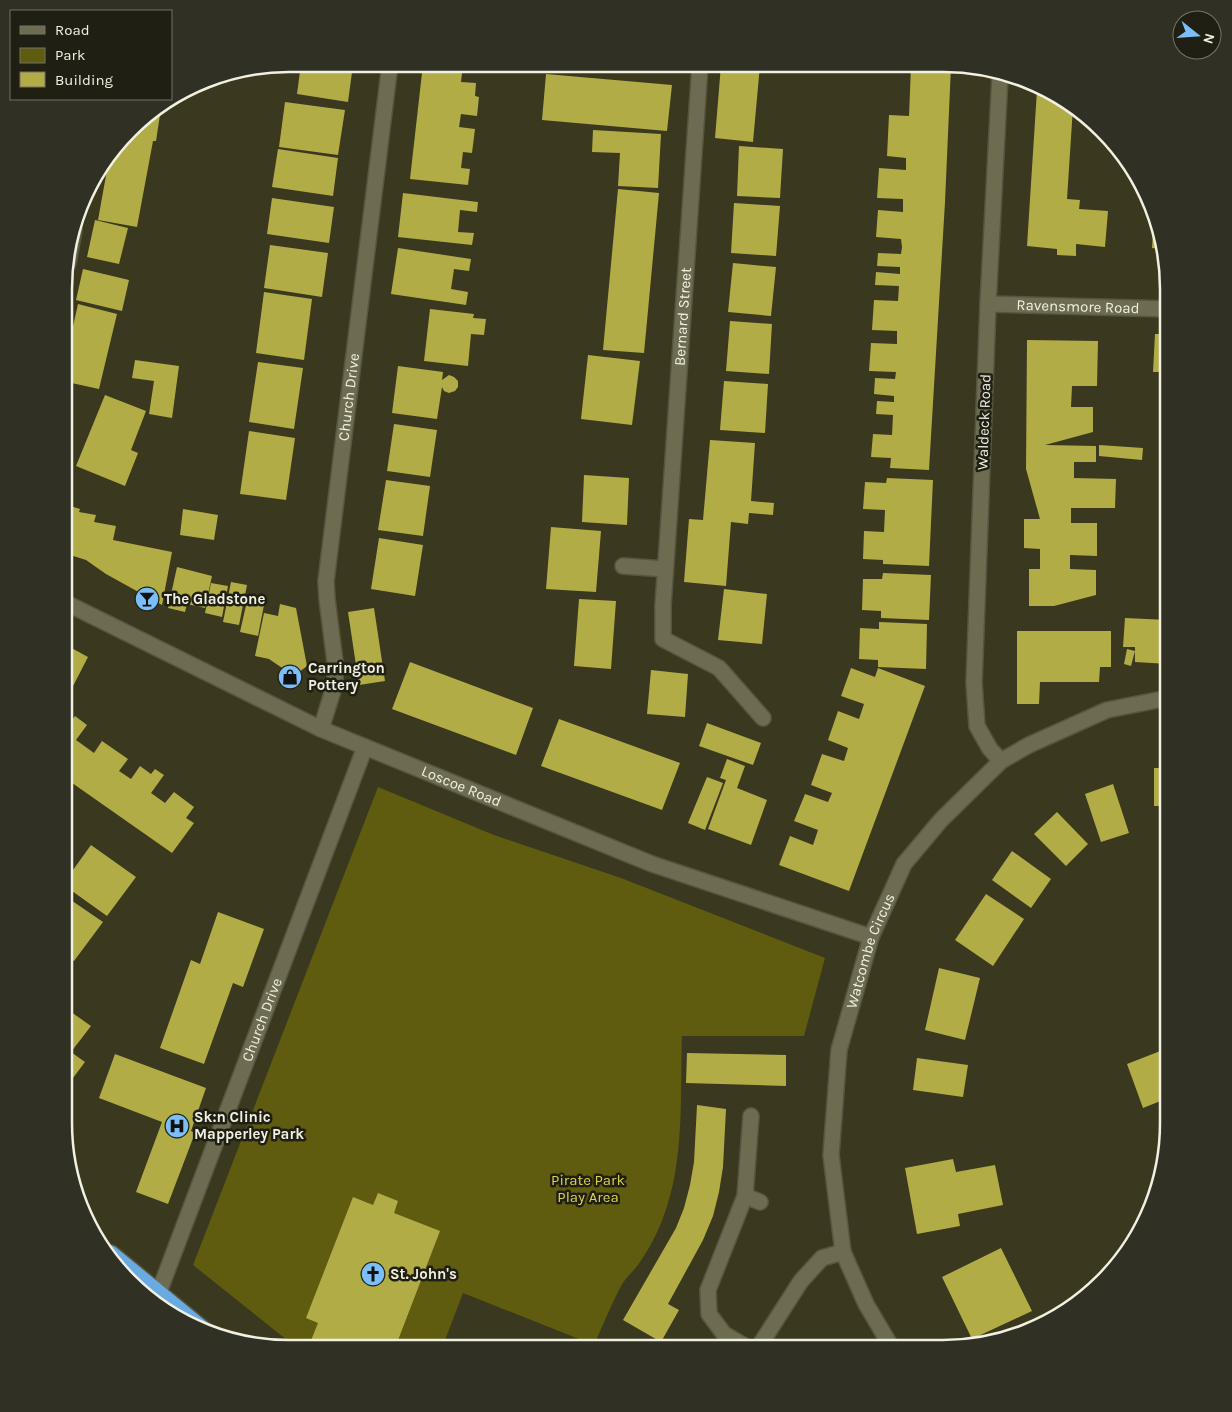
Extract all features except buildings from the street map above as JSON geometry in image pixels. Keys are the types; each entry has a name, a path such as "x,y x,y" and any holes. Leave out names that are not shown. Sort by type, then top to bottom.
{"highway":[{"path":"127,1266 180,1309"}],"street":[{"name":"Church Drive","path":"321,729 335,684 335,662 326,581 389,72"},
{"name":"Bernard Street","path":"700,72 665,569 663,639 719,668 762,718"},
{"name":"Waldeck Road","path":"1000,81 988,304 974,683 977,726 990,749 1001,760"},
{"name":"Ravensmore Road","path":"988,304 1160,309"},
{"path":"623,566 665,569"},
{"name":"Loscoe Road","path":"72,606 321,729 652,864 871,937"},
{"name":"Watcombe Circus","path":"887,1340 866,1304 843,1252 831,1155 839,1050 871,937 904,864 941,820 1001,760 1029,745 1107,710 1160,700"},
{"name":"Church Drive","path":"159,1292 365,747"},
{"path":"734,1340 724,1334 709,1314 708,1290 745,1196 751,1116"},
{"path":"745,1196 760,1202"},
{"path":"763,1340 801,1281 822,1258 843,1252"}],"green space":[{"name":"Pirate Park Play Area","path":"378,787 494,835 621,878 825,958 804,1036 682,1036 680,1128 675,1174 670,1196 663,1218 649,1248 621,1286 596,1340 581,1340 463,1293 445,1340 287,1340 193,1265"}],"place":[{"name":"The Gladstone","path":"147,599"},
{"name":"Carrington Pottery","path":"290,677"},
{"name":"Sk:n Clinic Mapperley Park","path":"177,1126"},
{"name":"St. John's","path":"373,1274"}]}
